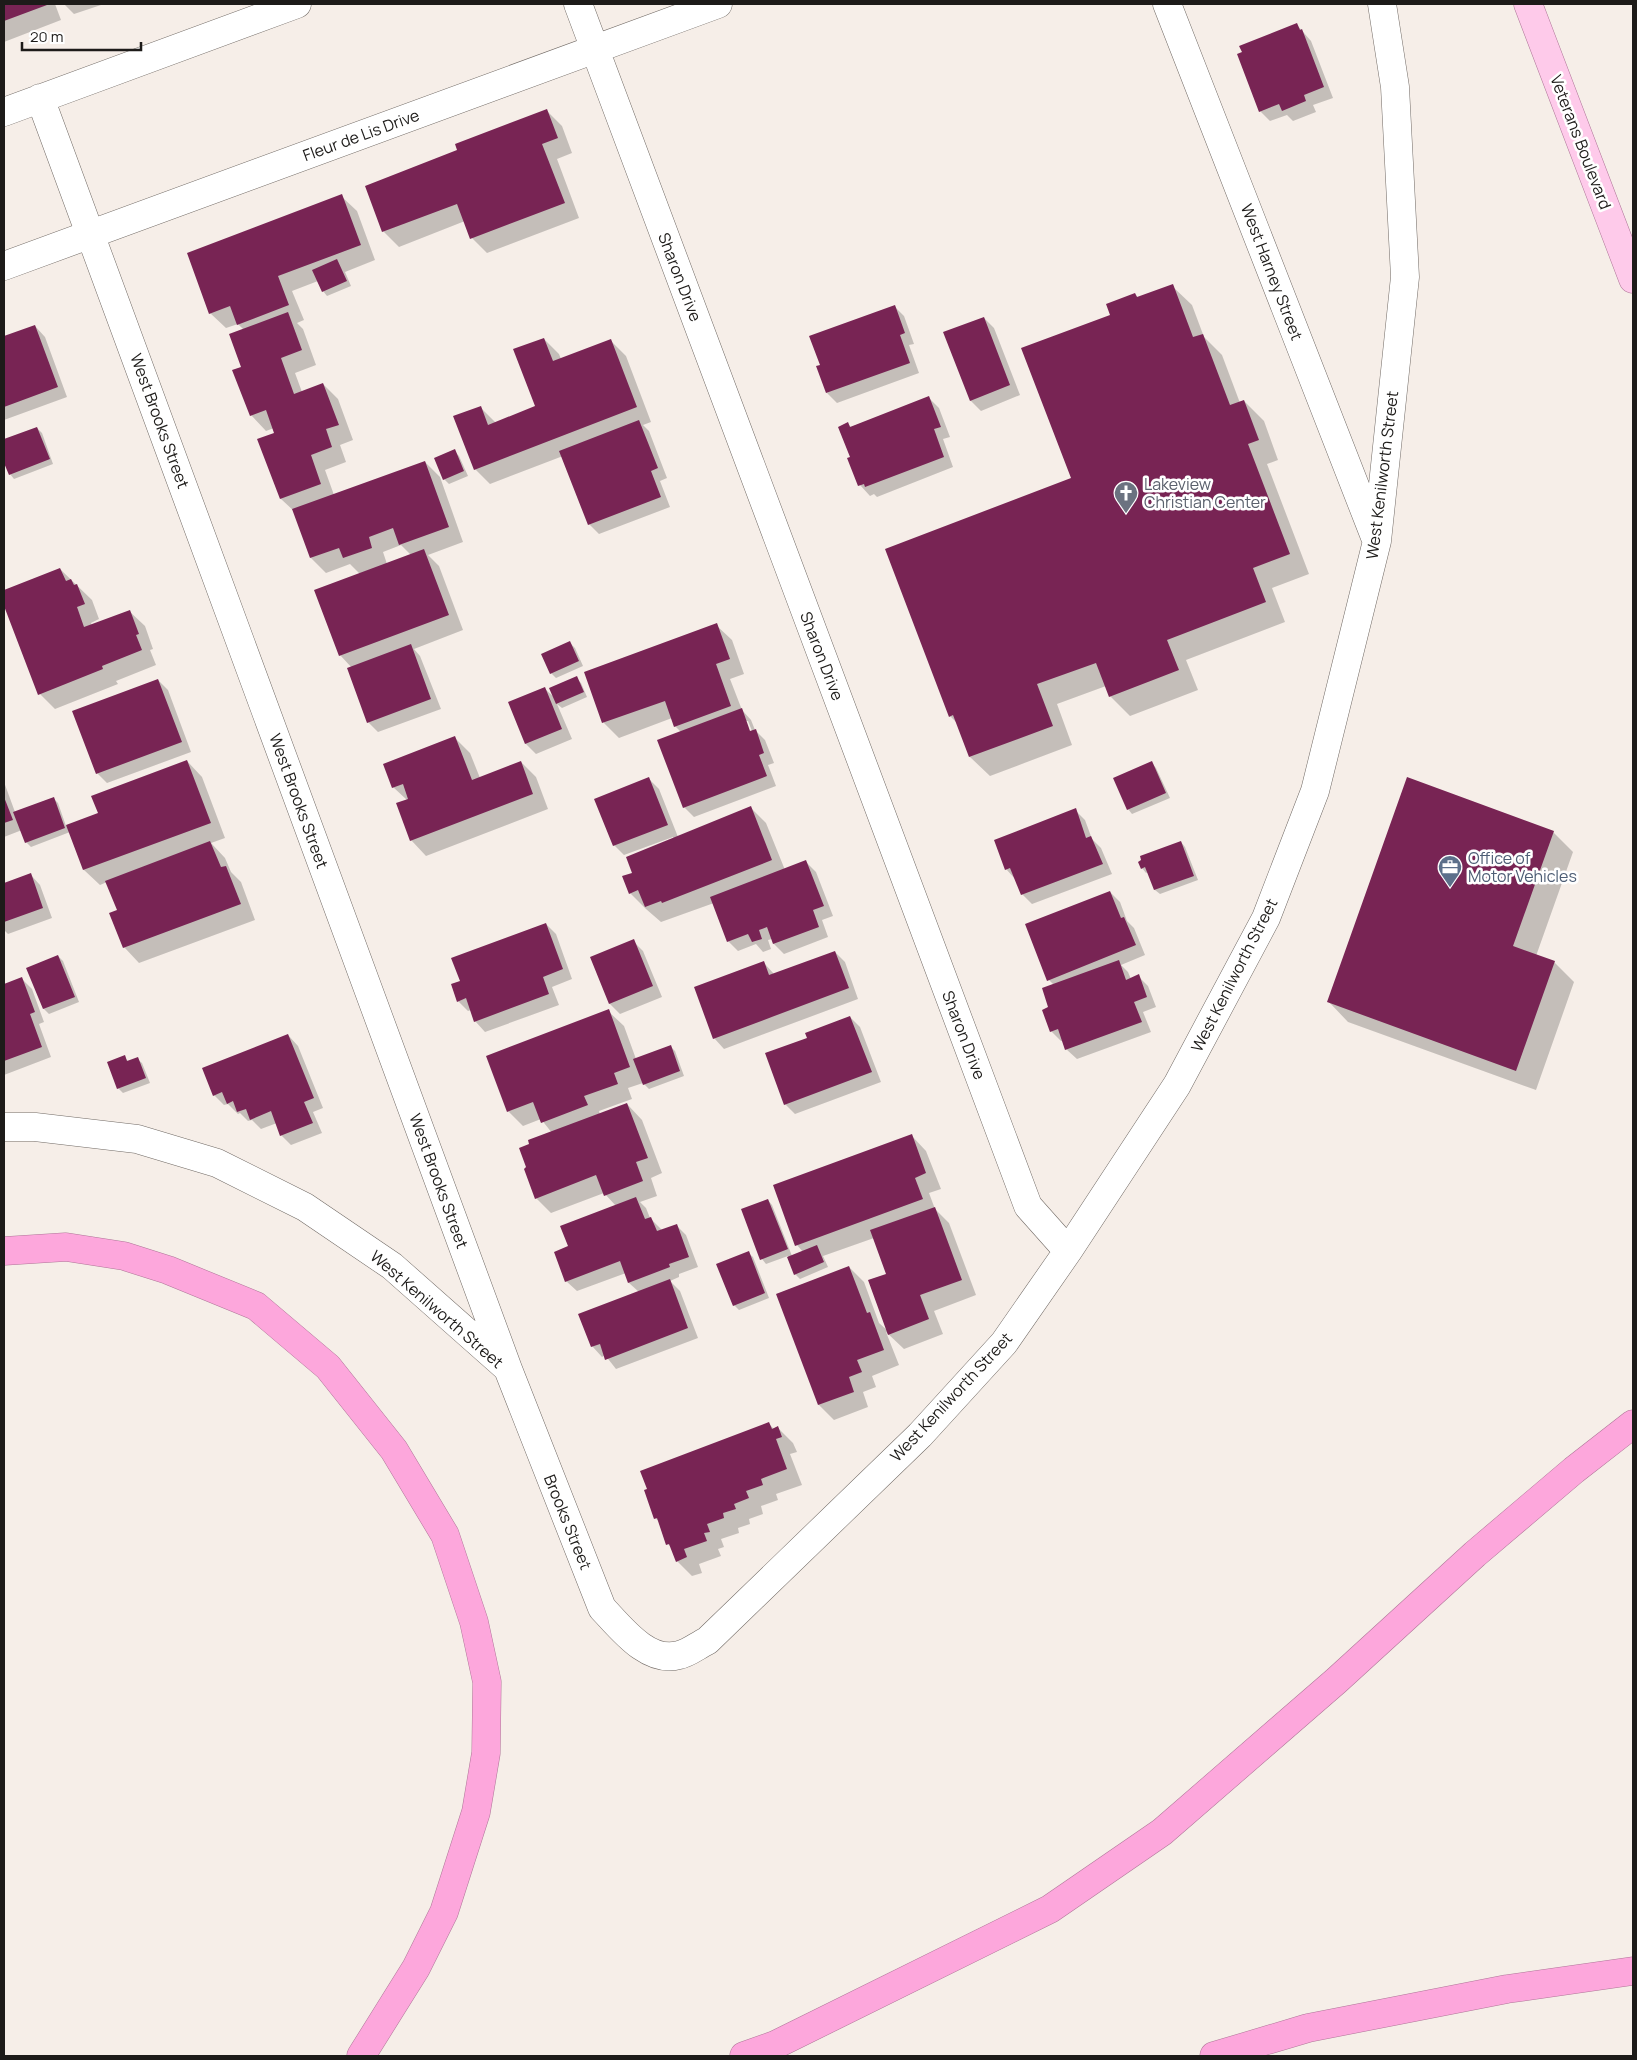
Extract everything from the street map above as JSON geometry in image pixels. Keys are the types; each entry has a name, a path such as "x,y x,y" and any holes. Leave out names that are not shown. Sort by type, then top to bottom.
{"highway":[{"path":"4,1251 66,1247 124,1256 168,1270 256,1306 328,1367 394,1450 445,1535 474,1622 487,1682 486,1753 476,1812 444,1912 416,1968 362,2056"},
{"path":"744,2056 775,2045 1050,1909 1162,1832 1336,1681 1476,1554 1574,1470 1633,1424"},
{"path":"1214,2056 1308,2028 1507,1989 1633,1970"}],"main road":[{"name":"Veterans Boulevard","path":"1528,4 1633,279"}],"street":[{"path":"4,112 297,4"},
{"name":"Sharon Drive","path":"578,4 1028,1206 1068,1251"},
{"name":"Fleur de Lis Drive","path":"4,266 718,4"},
{"name":"West Harney Street","path":"1167,4 1377,540"},
{"name":"West Kenilworth Street","path":"656,1655 678,1656 707,1641 920,1435 1004,1343 1068,1251 1177,1086 1266,918 1315,791 1377,540 1405,277 1395,86 1382,4"},
{"name":"West Brooks Street","path":"40,98 508,1369"},
{"name":"West Kenilworth Street","path":"4,1127 34,1127 137,1139 217,1163 305,1207 392,1266 508,1369"},
{"name":"Brooks Street","path":"508,1369 602,1608 630,1638 656,1655"}],"building":[{"path":"4,4 46,4 47,5 4,21"},
{"path":"1297,23 1300,30 1302,29 1324,87 1304,95 1306,101 1282,111 1279,104 1259,112 1237,54 1242,52 1239,46"},
{"path":"547,109 558,138 542,144 565,203 470,239 457,204 382,232 365,186 457,150 455,144"},
{"path":"342,194 361,245 278,276 289,305 237,325 230,306 209,314 187,253"},
{"path":"337,259 347,281 322,292 312,270"},
{"name":"Lakeview Christian Center","path":"1173,284 1193,337 1203,334 1230,405 1244,400 1259,440 1248,444 1290,554 1253,568 1266,602 1167,640 1179,670 1109,697 1096,663 1037,684 1053,726 969,757 953,715 949,717 885,549 1071,478 1021,348 1110,315 1106,304 1135,293 1137,297"},
{"path":"895,305 905,333 900,335 910,363 826,393 816,366 820,365 809,336"},
{"path":"288,312 302,350 281,358 294,394 323,383 339,425 326,429 332,447 311,455 321,484 280,499 257,439 274,433 266,410 250,416 232,370 241,367 229,334"},
{"path":"984,317 1010,385 970,401 943,332"},
{"path":"35,325 58,387 4,407 4,336"},
{"path":"544,338 553,361 611,339 637,407 474,470 453,416 481,406 488,425 535,406 513,349"},
{"path":"929,396 941,427 934,429 944,457 865,487 864,484 858,486 847,458 850,457 838,427 848,422 850,427"},
{"path":"639,420 658,468 651,471 661,497 588,525 559,451"},
{"path":"37,427 50,459 9,475 4,463 4,439"},
{"path":"455,449 464,471 443,480 434,458"},
{"path":"425,461 449,527 399,545 393,528 369,537 372,548 343,558 339,548 310,558 292,509"},
{"path":"424,549 449,615 339,656 314,590"},
{"path":"60,568 66,581 71,579 74,585 77,584 85,604 77,607 84,627 130,610 139,634 136,635 142,650 102,666 103,669 38,695 4,606 4,590"},
{"path":"717,623 730,659 716,664 731,706 674,727 665,701 602,723 584,672"},
{"path":"570,641 579,661 550,674 541,654"},
{"path":"411,644 431,699 367,723 347,668"},
{"path":"577,676 584,692 556,704 549,688"},
{"path":"158,679 182,742 96,774 72,711"},
{"path":"545,687 562,729 525,744 508,702"},
{"path":"742,708 750,731 756,729 764,753 759,755 767,776 683,808 657,740"},
{"path":"455,736 472,780 521,761 533,794 410,841 396,803 408,799 403,784 392,788 383,764"},
{"path":"187,760 211,823 83,870 66,825 98,813 91,796"},
{"path":"1152,761 1166,793 1127,810 1113,778"},
{"path":"649,777 668,825 613,846 594,799"},
{"name":"Office of Motor Vehicles","path":"1407,777 1554,831 1513,946 1555,961 1516,1071 1327,1002"},
{"path":"4,797 13,820 4,823"},
{"path":"54,797 65,828 25,843 13,812"},
{"path":"751,806 772,860 662,903 661,901 645,907 638,890 629,894 622,876 632,873 626,857"},
{"path":"1076,808 1086,838 1091,836 1103,864 1021,895 1010,868 1005,870 994,840"},
{"path":"210,841 221,867 226,866 241,904 123,948 109,913 117,910 105,881"},
{"path":"1181,841 1194,876 1154,890 1145,867 1141,869 1138,862 1141,860 1140,856"},
{"path":"806,860 824,906 813,910 819,927 773,944 767,927 759,930 762,939 752,942 748,934 727,942 710,897"},
{"path":"31,873 43,908 4,922 4,883"},
{"path":"1110,891 1121,918 1124,917 1136,945 1047,981 1025,924"},
{"path":"546,923 563,969 543,977 549,994 474,1022 466,998 457,1002 451,984 460,981 451,958"},
{"path":"634,939 653,986 609,1004 590,957"},
{"path":"835,951 849,988 713,1039 694,987 764,961 769,975"},
{"path":"58,955 75,997 43,1009 26,968"},
{"path":"1119,960 1126,980 1139,974 1147,997 1134,1002 1142,1022 1065,1050 1058,1029 1050,1032 1042,1010 1048,1007 1042,988"},
{"path":"22,977 35,1012 30,1014 42,1047 4,1061 4,984"},
{"path":"609,1009 630,1067 614,1073 618,1084 584,1096 588,1105 541,1123 533,1102 507,1112 486,1056"},
{"path":"850,1016 872,1072 784,1105 765,1053 807,1038 805,1033"},
{"path":"288,1034 314,1098 304,1102 313,1123 280,1136 271,1111 250,1120 246,1109 237,1112 233,1101 227,1104 222,1092 213,1096 202,1068"},
{"path":"671,1045 680,1071 643,1085 633,1059"},
{"path":"125,1055 127,1061 138,1057 146,1078 117,1089 107,1062"},
{"path":"627,1103 648,1158 636,1162 643,1181 604,1196 596,1175 535,1199 524,1169 526,1167 519,1148 529,1144 528,1140"},
{"path":"912,1134 926,1173 915,1178 923,1199 795,1246 773,1185"},
{"path":"636,1197 645,1219 651,1217 657,1231 677,1224 689,1257 669,1264 670,1267 628,1283 620,1261 565,1282 554,1252 568,1246 560,1226"},
{"path":"768,1199 788,1249 760,1260 741,1209"},
{"path":"935,1207 962,1280 920,1295 929,1319 888,1335 868,1280 886,1274 870,1230"},
{"path":"817,1245 824,1262 794,1275 787,1257"},
{"path":"749,1251 765,1293 733,1306 716,1264"},
{"path":"849,1266 867,1313 870,1312 884,1350 857,1360 862,1372 849,1377 854,1392 818,1405 776,1294"},
{"path":"670,1279 688,1328 605,1360 600,1344 591,1347 578,1314"},
{"path":"769,1422 772,1429 778,1426 782,1437 776,1439 787,1469 761,1479 763,1485 746,1491 749,1498 734,1504 736,1509 723,1513 724,1518 707,1524 710,1532 704,1533 707,1541 684,1549 687,1557 676,1562 669,1544 666,1545 657,1518 654,1519 644,1490 647,1489 640,1471"}],"place":[{"name":"Lakeview Christian Center","path":"1126,514"},
{"name":"Office of Motor Vehicles","path":"1450,888"}]}
